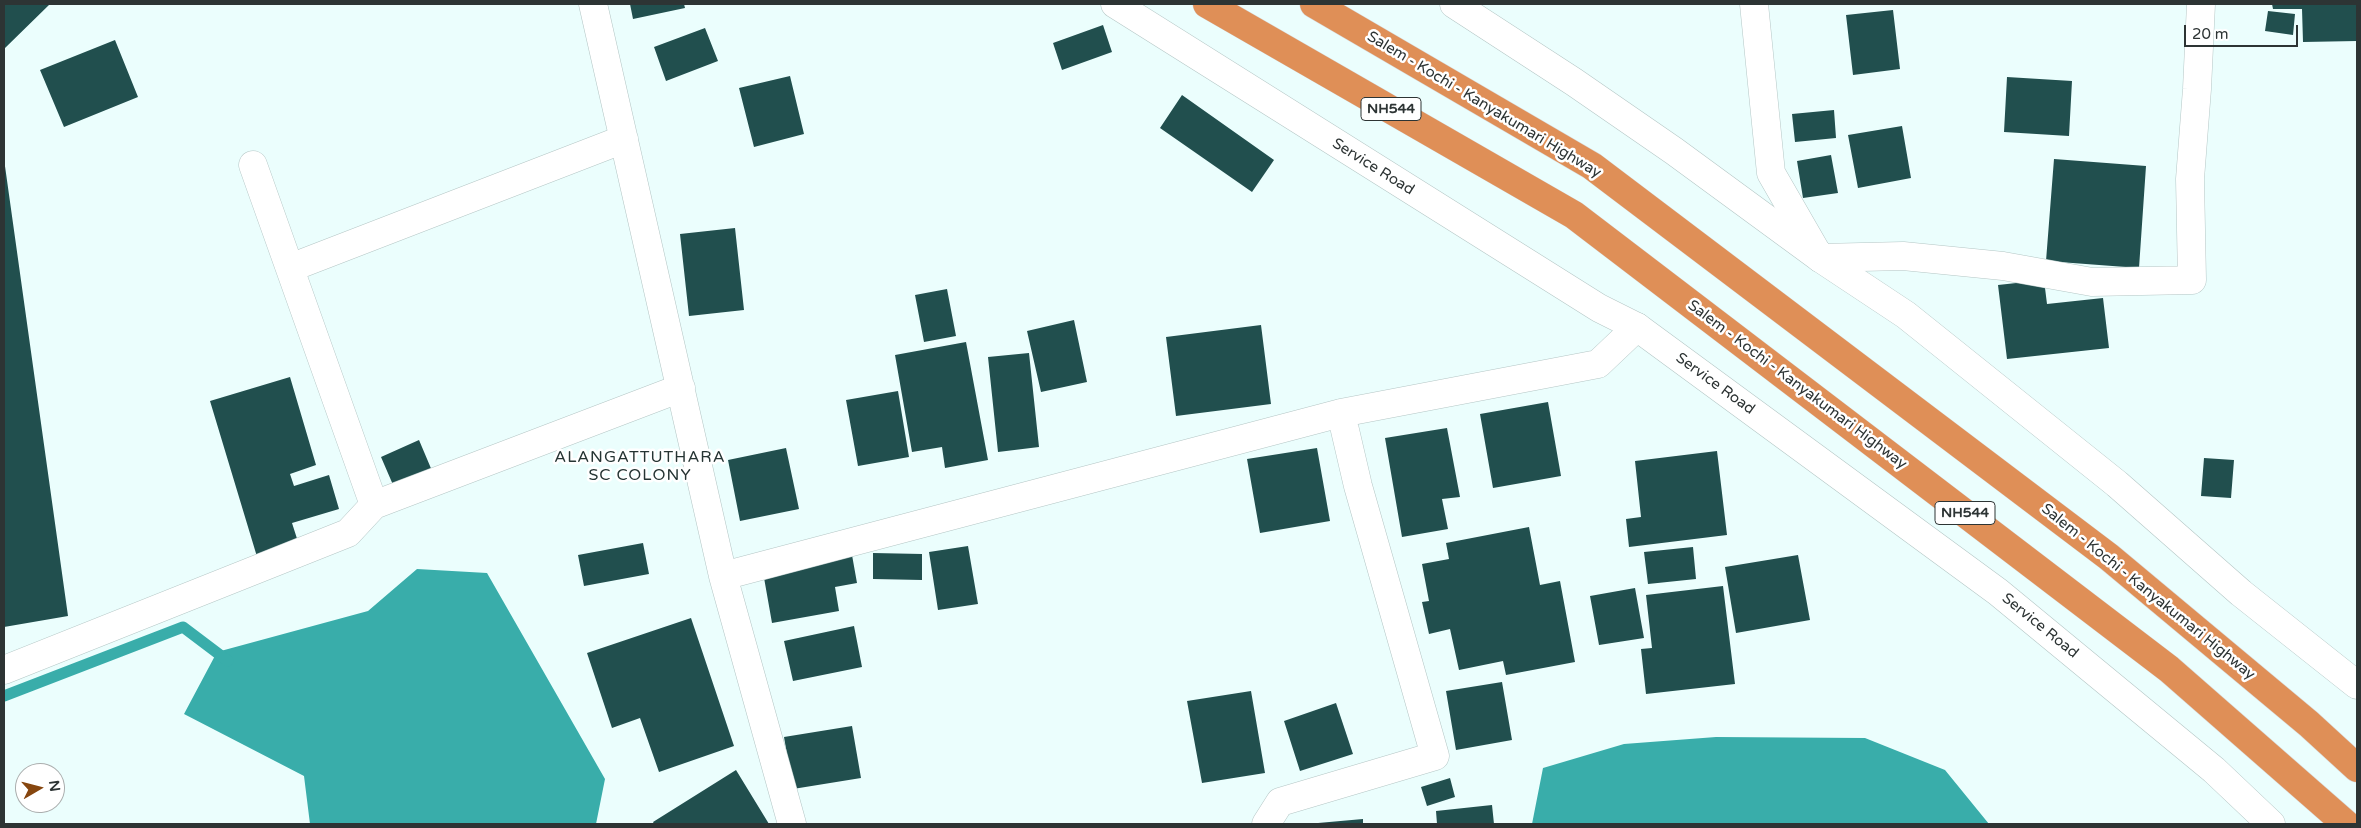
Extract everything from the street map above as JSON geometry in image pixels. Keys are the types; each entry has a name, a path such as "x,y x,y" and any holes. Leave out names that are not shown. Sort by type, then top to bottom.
{"highway":[{"name":"Salem - Kochi - Kanyakumari Highway","path":"1207,4 1574,215 2169,669 2346,824"},
{"name":"Salem - Kochi - Kanyakumari Highway","path":"1314,4 1592,166 2109,557 2309,724 2357,768"}],"street":[{"path":"593,4 723,576 792,824"},
{"name":"Service Road","path":"1115,4 1599,308 1637,327 1998,592 2214,770 2271,824"},
{"path":"1454,4 1674,151 1820,258 1913,321 2117,484 2241,593 2357,685"},
{"path":"1754,4 1771,172 1820,258"},
{"path":"1820,258 1903,256 2003,266 2092,282 2192,280 2190,179 2201,4"},
{"path":"290,268 624,139"},
{"path":"253,165 374,505"},
{"path":"723,576 1341,413 1598,364 1637,327"},
{"path":"4,670 348,533 374,505 681,388"},
{"path":"1266,824 1280,802 1434,756 1358,486 1341,413"}],"water":[{"path":"417,569 487,573 605,779 596,824 310,824 304,776 184,714 217,652 368,611"},
{"path":"1716,737 1865,738 1945,770 1989,824 1532,824 1543,768 1624,744"}],"building":[{"path":"4,4 50,4 4,49"},
{"path":"630,4 684,4 685,8 633,19"},
{"path":"2272,4 2357,4 2357,41 2303,42 2302,9 2273,9"},
{"path":"1893,10 1900,69 1853,75 1846,15"},
{"path":"2268,11 2295,14 2293,35 2265,31"},
{"path":"1103,25 1112,52 1062,70 1053,43"},
{"path":"705,28 718,61 666,81 654,47"},
{"path":"115,40 138,97 64,127 40,70"},
{"path":"790,76 804,134 754,147 739,88"},
{"path":"2007,77 2072,81 2069,136 2004,132"},
{"path":"1182,95 1274,160 1252,192 1160,128"},
{"path":"1834,110 1836,138 1795,142 1792,114"},
{"path":"1902,126 1911,178 1858,188 1848,135"},
{"path":"1831,155 1838,193 1803,198 1797,161"},
{"path":"4,159 68,616 4,627"},
{"path":"2054,159 2146,166 2139,268 2046,261"},
{"path":"735,228 744,310 689,316 680,234"},
{"path":"2044,280 2047,304 2103,298 2109,348 2007,359 1998,285"},
{"path":"947,289 956,336 924,342 915,295"},
{"path":"1074,320 1087,382 1041,392 1027,331"},
{"path":"1261,325 1271,404 1176,416 1166,337"},
{"path":"966,342 988,460 945,468 942,447 912,452 895,355"},
{"path":"1029,353 1039,447 998,452 988,357"},
{"path":"290,377 316,465 290,474 294,486 329,475 339,509 292,523 300,548 258,560 210,401"},
{"path":"898,391 909,457 858,466 846,400"},
{"path":"1548,402 1561,476 1493,488 1480,414"},
{"path":"1447,428 1460,497 1442,499 1448,529 1402,537 1385,438"},
{"path":"419,440 441,492 403,508 381,457"},
{"path":"786,448 799,509 740,521 728,460"},
{"path":"1317,448 1330,521 1260,533 1247,459"},
{"path":"1717,451 1727,535 1629,547 1626,519 1641,517 1635,461"},
{"path":"2204,458 2234,460 2231,498 2201,496"},
{"path":"1529,527 1540,585 1560,581 1575,662 1506,675 1503,661 1459,670 1450,629 1429,634 1422,602 1429,601 1422,564 1449,559 1446,543"},
{"path":"643,543 649,574 584,586 578,555"},
{"path":"968,546 978,604 938,610 929,552"},
{"path":"1693,547 1696,579 1648,584 1644,552"},
{"path":"873,553 922,554 922,580 873,579"},
{"path":"852,555 857,583 835,587 839,611 772,623 763,572"},
{"path":"1798,555 1810,620 1736,633 1725,567"},
{"path":"1723,586 1735,684 1646,694 1641,649 1652,648 1646,595"},
{"path":"1635,588 1644,638 1599,645 1590,596"},
{"path":"691,618 734,746 659,772 640,718 612,728 587,653"},
{"path":"854,626 862,667 793,681 784,641"},
{"path":"1502,682 1512,740 1456,750 1446,691"},
{"path":"1251,691 1265,773 1202,783 1187,701"},
{"path":"1336,703 1353,754 1300,771 1284,721"},
{"path":"852,726 861,778 793,789 784,737"},
{"path":"736,770 769,824 654,824 653,822"},
{"path":"1450,778 1455,797 1427,806 1421,787"},
{"path":"1492,805 1494,824 1437,824 1436,811"},
{"path":"1363,819 1363,824 1318,824 1318,823"}],"waterway":[{"path":"4,696 183,627 228,661"}],"district":[{"name":"ALANGATTUTHARA SC COLONY","path":"640,467"}]}
